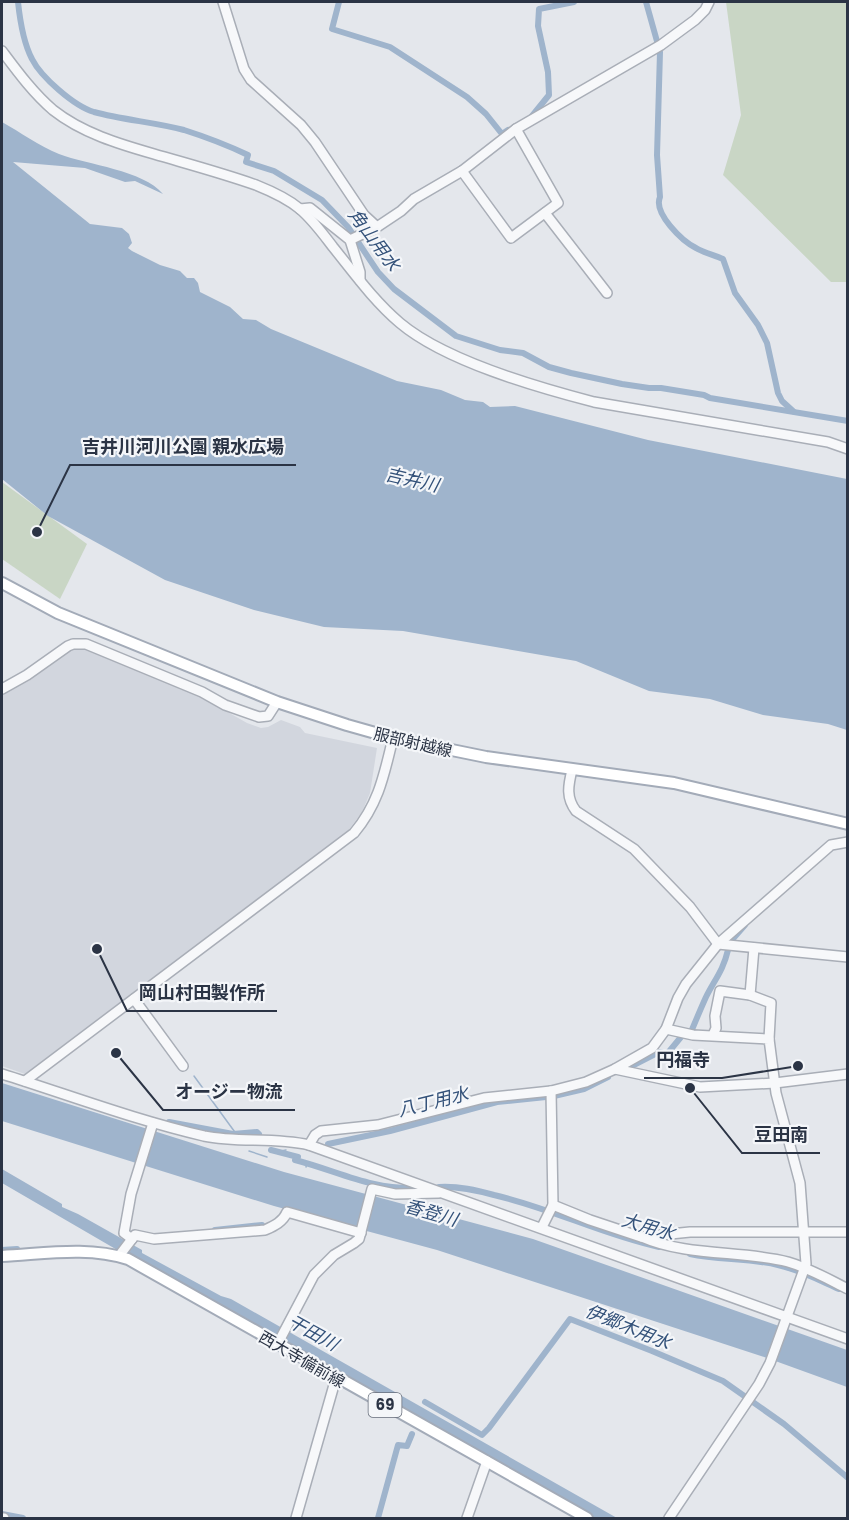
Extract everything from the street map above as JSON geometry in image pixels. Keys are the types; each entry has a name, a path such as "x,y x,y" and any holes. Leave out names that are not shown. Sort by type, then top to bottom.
{"main road":[{"name":"服部射越線","path":"2,584 58,613 277,702 393,738 486,757 674,783 848,824"},
{"name":"西大寺備前線","path":"2,1256 59,1252 120,1255 587,1518"}],"street":[{"path":"223,2 244,69 251,80 301,125 364,215 377,227"},
{"path":"350,240 377,227 414,199 462,171 516,129 661,45 695,20 709,2"},
{"path":"2,51 34,91 54,110 83,128 124,145 256,185 272,191 300,209 400,323 428,342 476,365 594,402 828,441 848,449"},
{"path":"462,171 511,238 558,203 516,129"},
{"path":"300,209 310,208 350,240 360,272 360,280"},
{"path":"544,213 607,293"},
{"path":"2,689 27,675 68,646 79,643 202,692 225,705 259,717 268,716 277,702"},
{"path":"25,1081 354,833 373,807 381,789 393,738"},
{"path":"572,770 568,794 570,804 576,812 634,849 690,907 718,944 848,957"},
{"path":"309,1145 315,1135 321,1131 378,1125 484,1098 550,1091 586,1082 615,1069 652,1048 666,1029 678,998 703,961 718,944 831,845 848,842"},
{"path":"750,995 754,948"},
{"path":"669,1518 748,1402 770,1363 804,1270 800,1183 775,1083 769,1039 771,1003 750,995 720,991 715,1016 716,1028 713,1035"},
{"path":"134,999 183,1066"},
{"path":"666,1029 686,1034 769,1039"},
{"path":"615,1069 700,1087 775,1083 848,1074"},
{"path":"2,1074 153,1125 224,1139 292,1141 309,1145 542,1227 786,1319 848,1339"},
{"path":"542,1227 551,1209 550,1091"},
{"path":"131,1240 124,1233 131,1194 153,1125"},
{"path":"277,1344 314,1275 334,1255 354,1244 361,1232 372,1189 395,1194 441,1192"},
{"path":"551,1209 680,1247 786,1262 848,1289"},
{"path":"120,1255 135,1236 154,1239 265,1230 275,1226 287,1212 361,1232"},
{"path":"641,1237 690,1232 848,1232"},
{"path":"296,1518 336,1378"},
{"path":"468,1518 487,1461"}],"shaded area":[{"path":"75,648 84,648 194,693 247,723 261,728 281,720 300,727 305,733 377,748 370,793 362,812 348,831 25,1074 2,1066 2,694 38,674"}],"green space":[{"path":"726,2 847,2 847,282 831,282 723,175 741,115"},
{"path":"2,482 87,544 60,599 2,559"}],"water":[{"name":"吉井川","path":"2,122 59,154 129,174 154,186 163,194 135,181 125,182 85,168 13,162 90,224 122,228 129,234 132,243 128,248 160,265 180,271 187,278 194,278 200,292 230,307 243,319 256,320 271,329 397,381 441,390 465,400 483,402 490,407 515,406 648,440 847,479 847,730 828,724 763,715 710,699 649,691 576,661 403,631 324,627 254,610 165,580 48,516 2,479"},
{"name":"香登川","path":"2,1083 284,1172 533,1239 847,1350 847,1387 767,1358 437,1250 274,1206 2,1121"},
{"path":"2,1169 62,1204 62,1207 142,1250 142,1253 221,1296 231,1299 617,1518 592,1518 162,1276 2,1183"}],"waterway":[{"name":"角山用水","path":"18,2 24,39 36,66 50,82 77,104 94,112 184,130 224,145 248,155 246,162 274,171 322,200 348,227 378,272 394,289 456,336 500,350 523,353 549,367 571,373 622,384 704,395 710,398 848,421"},
{"path":"339,2 332,29 390,47 467,97 486,114 502,134 508,130"},
{"path":"532,116 549,95 548,72 538,26 539,9 574,2"},
{"path":"646,2 660,52 657,155 661,211 670,226 683,239 699,250 723,259 735,293 758,325 767,343 778,393 782,401 793,411"},
{"name":"八丁用水","path":"731,941 745,925"},
{"name":"八丁用水","path":"691,1032 728,950"},
{"name":"八丁用水","path":"626,1069 659,1052 667,1054 681,1037"},
{"path":"194,1076 237,1135"},
{"name":"八丁用水","path":"554,1096 584,1089 608,1077"},
{"name":"八丁用水","path":"328,1144 390,1131 497,1102 546,1097"},
{"path":"169,1122 233,1134 257,1132 259,1134"},
{"path":"271,1150 298,1157"},
{"path":"281,1151 286,1150"},
{"path":"249,1151 267,1157"},
{"name":"大用水","path":"295,1160 370,1183 417,1188"},
{"name":"大用水","path":"306,1167 307,1163"},
{"name":"大用水","path":"439,1187 467,1189 515,1200 618,1236 659,1247"},
{"name":"大用水","path":"215,1230 262,1225"},
{"name":"大用水","path":"2,1250 17,1249"},
{"name":"大用水","path":"690,1254 778,1265 802,1272 839,1289"},
{"name":"伊郷木用水","path":"425,1402 482,1435 570,1319 723,1381 784,1424 848,1478"},
{"name":"伊郷木用水","path":"378,1518 398,1445 407,1446 412,1434"},
{"name":"伊郷木用水","path":"2,1514 23,1518"}],"place":[{"name":"吉井川河川公園 親水広場","path":"37,532"},
{"name":"岡山村田製作所","path":"97,949"},
{"name":"オージー物流","path":"116,1053"},
{"name":"円福寺","path":"798,1066"},
{"name":"豆田南","path":"690,1088"}],"water label":[{"name":"干田川","path":"313,1333"}]}
